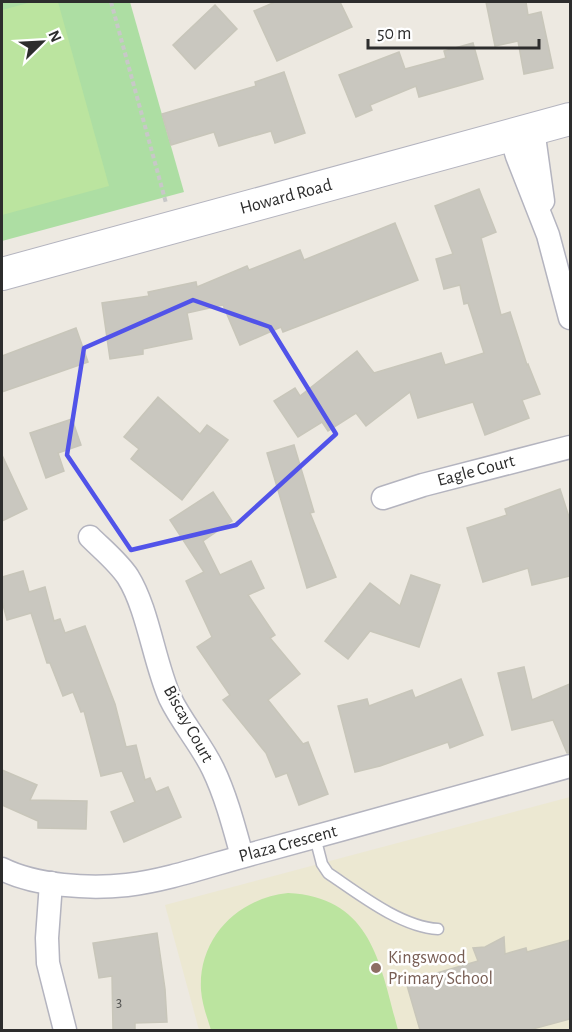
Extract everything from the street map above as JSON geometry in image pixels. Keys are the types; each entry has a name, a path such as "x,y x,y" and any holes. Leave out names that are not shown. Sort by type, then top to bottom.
{"main road":[{"name":"Howard Road","path":"2,274 570,119"}],"street":[{"path":"522,133 517,156 548,236 570,318"},
{"name":"Eagle Court","path":"383,498 423,485 570,447"},
{"name":"Biscay Court","path":"90,537 128,577 136,594 166,690 214,771 242,856"},
{"name":"Plaza Crescent","path":"2,869 51,883 93,887 128,885 315,837 570,766"},
{"path":"51,883 46,938 48,963 65,1030"}],"lane":[{"path":"315,837 322,864 328,873 393,915 424,928 438,929"}],"path":[{"path":"111,2 172,228"}],"highlighted area":[{"path":"193,300 270,327 336,434 236,525 131,550 67,455 84,348"}],"shaded area":[{"name":"Kingswood Primary School","path":"570,797 570,1030 199,1030 165,905"}],"green space":[{"path":"2,2 130,2 184,192 2,241"},
{"path":"32,2 58,2 109,186 2,215 2,10"},
{"path":"288,893 316,897 338,907 355,921 368,938 377,959 398,1030 211,1030 201,990 206,954 214,938 238,912 270,896"}],"building":[{"path":"275,2 340,2 352,27 277,61 254,11"},
{"path":"486,2 526,2 528,15 541,12 553,68 524,74 518,41 495,46"},
{"path":"215,5 237,29 195,69 173,45"},
{"path":"473,43 483,79 419,97 416,86 370,105 372,110 356,117 339,75 399,52 405,69 446,58 444,51"},
{"path":"284,72 305,133 275,143 271,131 219,146 214,132 171,145 162,114 256,86 255,82"},
{"path":"479,189 496,232 481,238 501,315 510,312 527,365 540,394 522,400 529,418 485,435 473,402 418,418 410,392 366,426 356,413 328,431 322,422 298,437 274,401 295,388 300,396 357,351 374,373 441,353 445,365 484,353 468,303 464,304 460,285 444,289 436,259 453,254 435,206"},
{"path":"395,223 418,280 283,332 281,327 240,345 223,305 187,313 192,339 143,349 143,354 110,359 102,303 149,296 148,292 196,282 197,287 247,266 249,270 300,250 304,260"},
{"path":"76,328 88,362 2,392 2,356"},
{"path":"158,397 200,434 207,425 228,440 182,500 131,459 139,449 124,437"},
{"path":"72,419 81,445 58,453 64,471 46,478 30,433"},
{"path":"294,445 314,512 310,513 336,577 307,588 267,453"},
{"path":"2,455 27,509 2,521"},
{"path":"560,489 570,520 570,576 532,585 528,568 483,582 467,528 507,515 505,509"},
{"path":"213,492 232,521 203,541 220,575 251,561 264,588 248,595 275,635 270,638 300,674 268,700 303,744 308,742 328,794 299,805 287,773 276,777 266,753 223,700 230,695 197,647 212,637 186,581 204,572 170,520"},
{"path":"23,571 29,592 45,587 54,621 60,619 65,633 85,626 115,704 126,747 136,745 145,780 150,778 156,792 168,787 181,817 124,842 111,812 135,802 122,771 101,776 84,711 81,712 73,692 63,696 50,663 47,663 31,613 7,620 2,601 2,577"},
{"path":"411,575 440,585 419,647 370,631 348,659 325,641 370,583 400,606"},
{"path":"524,667 532,700 570,684 570,753 567,753 553,720 512,730 498,673"},
{"path":"461,679 483,735 450,748 448,742 380,766 355,772 338,706 367,699 369,706 412,690 415,698"},
{"path":"2,770 37,785 30,800 87,801 86,829 38,828 38,821 2,805"},
{"path":"157,933 167,1022 135,1023 135,1030 113,1030 112,976 99,978 93,943"},
{"path":"504,937 505,954 526,948 527,952 570,940 570,1019 529,1030 420,1030 406,982 478,961 473,948 485,947"}],"place":[{"name":"Kingswood Primary School","path":"376,968"}]}
